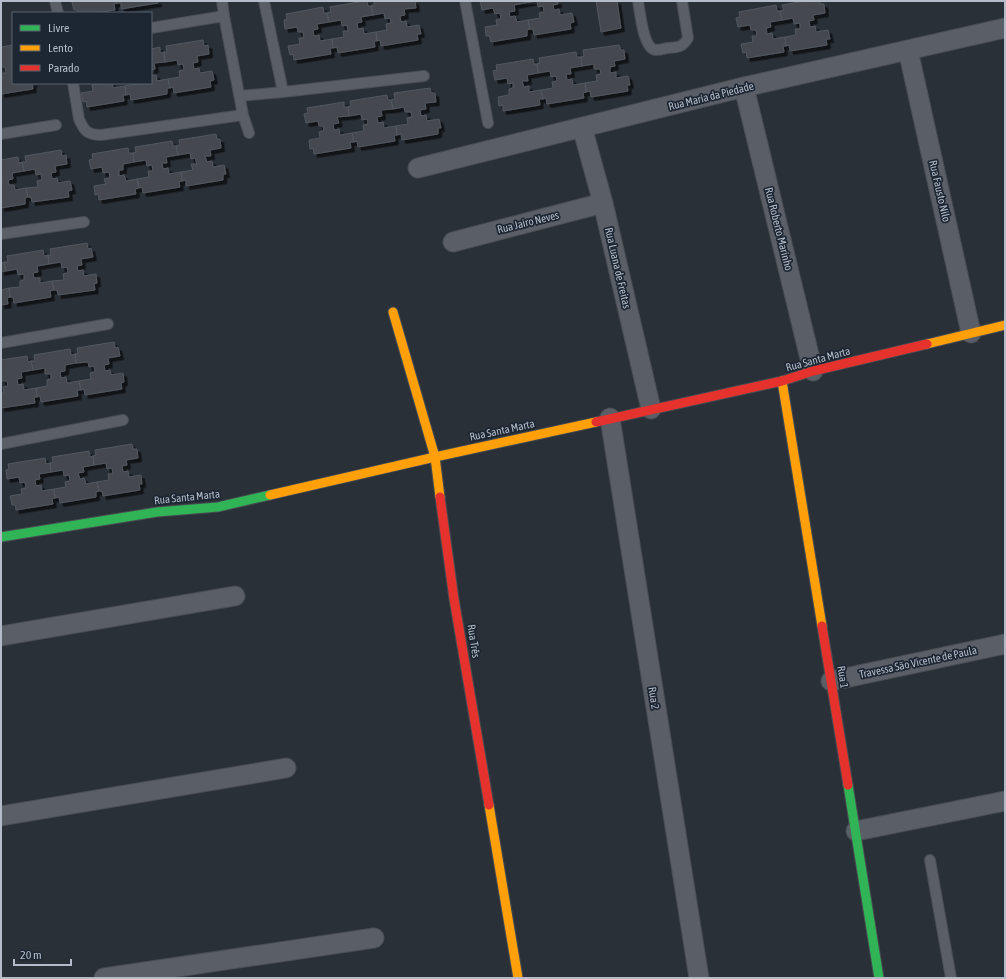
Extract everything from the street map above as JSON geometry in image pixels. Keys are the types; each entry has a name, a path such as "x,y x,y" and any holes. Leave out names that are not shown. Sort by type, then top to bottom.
{"street":[{"name":"Rua Maria da Piedade","path":"418,168 744,87 1005,28"},
{"name":"Rua Fausto Nilo","path":"908,50 971,333"},
{"name":"Rua Roberto Marinho","path":"744,87 814,372"},
{"name":"Rua Luana de Freitas","path":"582,127 603,203 651,409"},
{"name":"Rua Jairo Neves","path":"453,242 603,203"},
{"name":"Rua Três","path":"392,312 435,456 454,599 518,978"},
{"name":"Rua Santa Marta","path":"1,537 157,512 218,507 435,456 782,381 1005,325"},
{"name":"Rua 1","path":"782,381 879,978"},
{"name":"Rua 2","path":"610,418 699,978"},
{"path":"1,636 236,596"},
{"name":"Travessa São Vicente de Paula","path":"831,681 1005,644"},
{"path":"1,816 286,768"},
{"path":"856,831 1005,801"},
{"path":"104,978 374,938"}],"lane":[{"path":"55,1 58,12"},
{"path":"222,1 240,96 249,133"},
{"path":"264,1 283,92"},
{"path":"465,1 488,123"},
{"path":"638,1 644,35 647,43 655,50 680,47 685,44 688,38 688,30 682,1"},
{"path":"152,28 224,16"},
{"path":"240,96 424,76"},
{"path":"73,84 81,125 92,135 244,115"},
{"path":"1,134 56,125"},
{"path":"1,234 84,222"},
{"path":"1,342 108,324"},
{"path":"1,444 124,420"},
{"path":"930,860 951,978"}],"building":[{"path":"117,1 117,3 114,4 115,10 101,12 78,12 77,10 74,10 72,2"},
{"path":"117,1 158,1 158,3 121,9 121,3 117,3"},
{"path":"367,1 368,6 371,6 373,15 361,17 362,22 357,23 358,29 363,28 364,34 376,32 377,41 374,41 375,47 338,53 337,47 333,48 332,39 344,37 343,31 348,31 347,25 342,26 341,20 329,22 327,13 331,12 330,7"},
{"path":"374,1 415,1 416,8 404,9 405,15 400,16 401,22 406,21 407,27 419,25 421,34 417,34 418,40 381,46 380,40 377,41 376,32 387,30 386,24 391,23 390,18 385,19 384,13 373,15 371,6 374,5"},
{"path":"480,1 525,1 525,3 514,5 515,11 509,12 510,17 515,16 517,22 528,20 530,29 527,30 527,36 491,42 489,36 486,36 485,27 497,25 496,20 501,19 500,13 495,14 493,8 482,10"},
{"path":"525,1 537,1 525,3"},
{"path":"537,1 558,1 558,4 553,5 554,10 559,9 560,15 572,13 574,22 570,23 571,29 534,35 533,29 530,29 528,20 540,18 539,13 544,12 543,6 538,7"},
{"path":"596,1 617,1 621,28 601,32"},
{"path":"804,1 820,1 820,4 824,4 825,13 813,15 814,20 809,21 810,27 815,26 816,32 828,30 830,39 826,39 827,45 790,51 789,45 786,46 785,37 796,35 795,29 800,29 800,23 794,24 793,18 782,20 780,11 784,10 782,5"},
{"path":"776,5 777,11 780,11 782,20 770,22 771,27 766,28 767,34 772,33 773,39 785,37 786,46 783,46 784,52 747,58 746,52 743,53 741,44 753,42 752,36 757,36 756,30 751,30 750,25 738,27 736,18 740,17 739,12"},
{"path":"323,7 324,13 327,13 329,22 317,24 318,29 313,30 314,36 319,35 320,41 332,39 333,48 330,48 331,54 294,60 293,54 290,55 288,46 300,44 299,38 304,38 303,32 298,32 297,27 285,29 284,20 287,19 286,14"},
{"path":"203,40 204,46 208,45 209,54 197,56 198,62 193,63 194,69 199,68 200,73 212,71 214,80 210,81 211,87 174,93 173,87 170,88 168,79 180,77 179,71 184,70 183,64 178,65 177,60 165,62 164,52 167,52 166,46"},
{"path":"12,45 12,84 32,84 33,89 1,94 1,73 6,73 5,67 1,67 1,47"},
{"path":"619,45 621,50 624,50 625,59 614,61 615,66 610,67 610,73 616,72 616,78 628,76 630,85 627,85 628,91 591,97 590,91 586,92 585,83 597,81 596,75 601,74 600,69 594,69 594,64 582,66 581,57 584,56 583,50"},
{"path":"160,47 160,53 164,52 165,62 154,63 155,69 152,70 152,49"},
{"path":"576,52 577,57 581,57 582,66 570,68 571,74 566,74 567,80 572,79 573,85 585,83 586,92 583,93 584,98 547,104 546,98 543,99 541,90 553,88 552,82 557,81 556,76 551,77 550,71 538,73 537,64 540,63 539,58"},
{"path":"533,59 534,64 537,64 538,73 527,75 528,81 522,81 524,87 529,86 529,92 541,90 543,99 539,99 540,105 503,111 503,105 499,106 498,97 509,95 509,89 513,88 513,83 508,84 507,78 495,80 493,71 497,70 496,65"},
{"path":"156,75 157,81 168,79 170,88 167,88 167,94 131,100 130,94 126,95 125,86 152,84 152,76"},
{"path":"112,84 113,88 125,86 126,95 123,95 124,101 87,107 86,101 83,102 81,93 93,91 92,85"},
{"path":"430,88 431,93 435,93 436,102 425,103 426,109 420,110 421,116 426,115 427,121 439,119 441,128 438,128 438,134 402,140 401,134 397,135 396,126 408,124 407,118 412,117 411,112 405,112 404,107 393,109 391,100 395,99 394,93"},
{"path":"387,95 388,100 391,100 393,109 381,110 382,116 377,117 378,123 383,122 384,128 396,126 397,135 394,135 395,141 358,147 357,141 354,142 352,133 364,131 363,125 368,124 367,119 362,120 361,114 349,116 348,107 351,106 350,101"},
{"path":"344,102 344,107 348,107 349,116 337,117 339,123 333,124 334,130 339,129 340,135 352,133 354,142 350,142 351,148 314,154 313,148 310,149 309,140 320,138 319,132 324,131 323,126 319,126 318,121 306,123 304,114 308,113 307,108"},
{"path":"216,134 217,139 220,139 221,148 210,150 211,156 205,156 207,162 212,161 213,167 224,165 226,174 223,174 223,180 186,186 186,180 182,181 181,172 193,170 191,164 197,164 195,158 191,159 190,153 178,155 176,146 180,145 179,140"},
{"path":"172,141 173,146 176,146 178,155 166,157 167,163 162,163 163,169 168,168 169,174 181,172 182,181 179,182 180,187 143,193 142,187 139,188 137,179 149,177 148,171 153,171 152,165 147,166 146,160 134,162 133,153 136,152 135,147"},
{"path":"128,148 129,153 133,153 134,162 123,164 123,170 119,170 119,176 124,175 126,181 137,179 139,188 135,189 136,194 99,200 98,194 95,195 94,186 106,184 104,179 110,178 109,172 103,173 102,167 91,169 89,160 93,159 92,154"},
{"path":"61,150 62,156 66,155 67,164 55,166 56,172 51,173 52,179 57,178 58,183 70,181 72,190 68,191 69,197 32,202 31,197 28,197 26,188 38,187 37,181 42,180 41,174 36,175 35,169 24,171 22,162 26,162 25,156"},
{"path":"18,157 19,163 22,162 24,171 12,173 13,179 8,180 9,185 14,185 15,190 26,188 28,197 25,198 25,204 1,208 1,160"},
{"path":"87,243 88,249 91,248 93,257 81,259 82,265 77,266 78,271 83,270 84,276 96,274 97,283 94,284 95,290 58,295 57,290 54,290 52,281 64,280 63,274 68,273 67,267 62,268 61,262 49,264 48,255 51,255 50,249"},
{"path":"43,250 44,256 48,255 49,264 37,266 38,272 33,273 34,278 40,278 40,283 52,281 54,290 50,291 51,297 14,303 13,297 10,297 9,288 20,287 20,281 24,280 24,274 18,275 17,269 6,271 4,262 8,262 7,256"},
{"path":"4,262 6,271 1,272 1,263"},
{"path":"9,288 10,297 7,298 8,304 1,305 1,290"},
{"path":"114,342 115,348 118,347 120,356 108,358 109,364 104,365 105,371 110,370 111,375 123,373 124,382 121,383 122,389 85,395 84,389 81,390 79,381 91,379 90,373 95,372 94,366 89,367 88,362 76,363 75,354 78,354 77,348"},
{"path":"70,349 71,355 75,354 76,363 65,365 65,371 60,372 61,378 66,377 67,383 79,381 81,390 77,390 78,396 41,402 40,396 37,397 36,388 47,386 47,380 51,379 51,374 45,374 45,368 33,370 31,361 35,361 34,355"},
{"path":"27,356 28,362 31,361 33,370 21,372 22,378 17,379 18,385 23,384 24,390 36,388 37,397 34,397 35,403 1,408 1,393 4,393 3,387 8,386 7,381 2,381 1,360"},
{"path":"132,444 133,449 137,449 138,458 126,460 127,465 122,466 123,472 128,471 129,477 141,475 142,484 139,484 140,490 103,496 102,491 99,491 97,482 109,480 108,474 113,474 112,468 107,469 106,463 94,465 93,456 96,455 95,450"},
{"path":"89,451 90,457 93,456 94,465 83,467 84,472 78,473 80,479 84,478 86,484 97,482 99,491 96,492 96,497 60,503 59,497 55,498 54,489 66,487 65,482 70,481 69,475 64,476 63,470 51,472 50,463 53,462 52,457"},
{"path":"45,458 46,464 50,463 51,472 39,474 40,479 35,480 36,486 41,485 42,491 54,489 55,498 52,499 53,504 16,510 15,505 12,505 10,496 22,494 21,489 26,488 25,482 20,483 19,477 7,479 6,470 9,469 8,464"}],"traffic: fast":[{"path":"1,537 157,512 218,507 270,495"},
{"path":"848,785 879,978"}],"traffic: slow":[{"path":"393,312 435,457 440,497"},
{"path":"927,344 1005,325"},
{"path":"782,381 822,626"},
{"path":"270,495 596,422"},
{"path":"489,805 518,978"}],"traffic: jam":[{"path":"596,422 782,381 813,371 927,344"},
{"path":"440,497 454,599 489,805"},
{"path":"822,626 848,785"}]}
